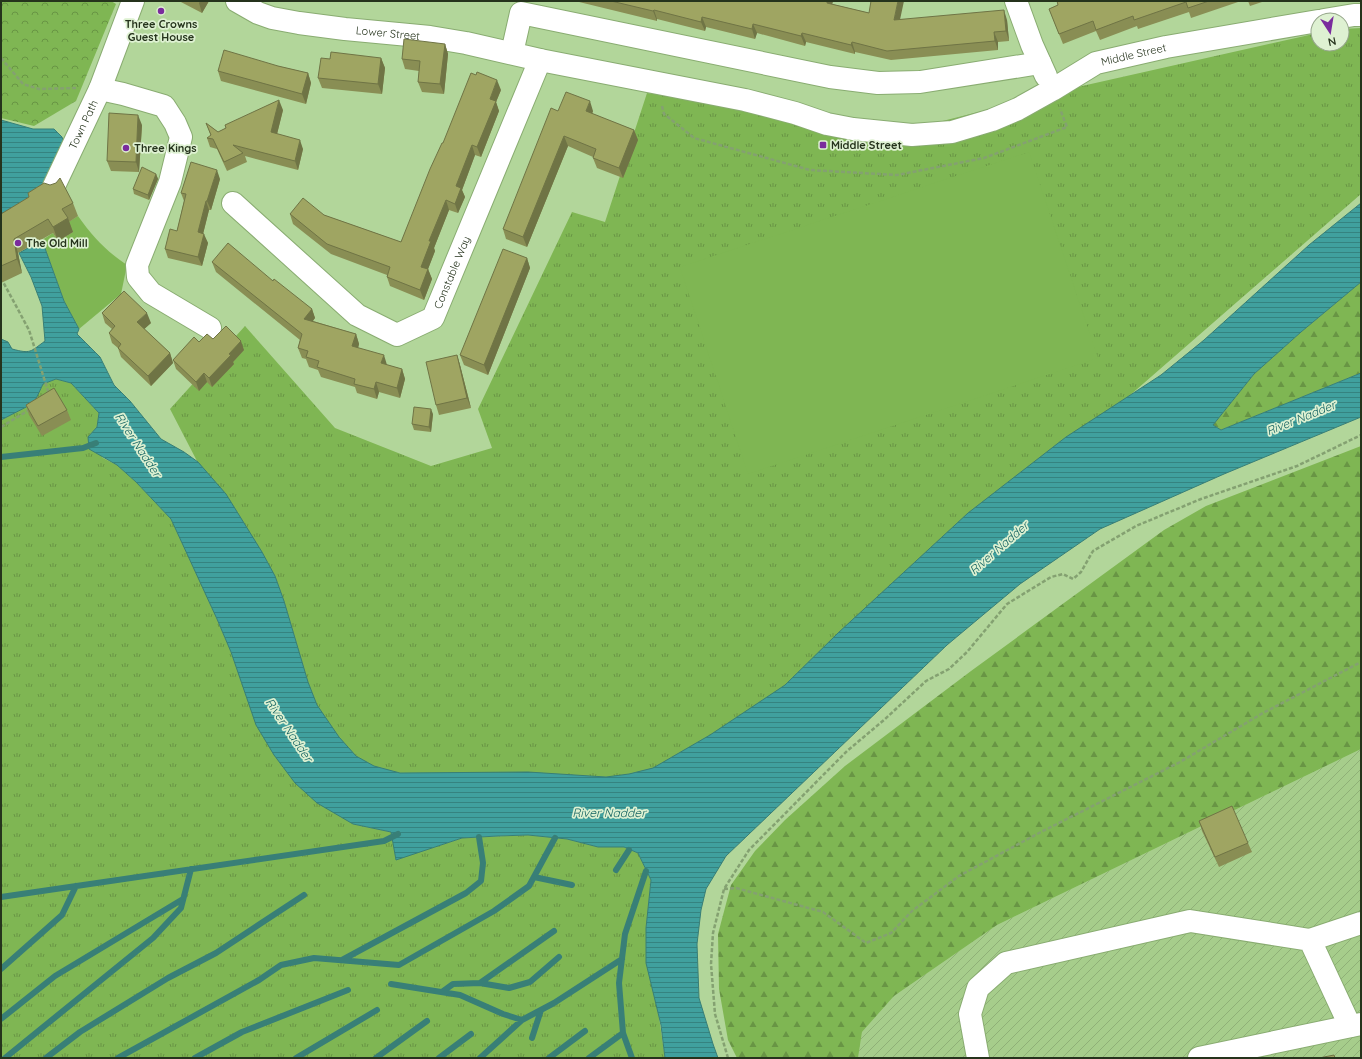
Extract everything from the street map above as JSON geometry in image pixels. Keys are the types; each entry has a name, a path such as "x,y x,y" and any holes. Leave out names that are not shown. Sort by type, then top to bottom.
{"street":[{"name":"Town Path","path":"54,186 100,89 133,1"},
{"name":"Lower Street","path":"238,1 258,13 272,18 345,29 430,37 466,43 540,60"},
{"path":"1016,1 1052,90"},
{"path":"512,53 521,13 830,76 878,84 920,82 1040,63"},
{"path":"1350,16 1361,15"},
{"name":"Middle Street","path":"540,60 745,100 795,113 827,124 853,129 891,134 934,134 969,128 1018,109 1096,63 1166,47 1310,22"},
{"name":"Constable Way","path":"233,203 357,314 397,335 433,318 540,60"},
{"path":"100,89 164,106 175,122 181,137 170,182 137,265 138,277 151,293 210,328"},
{"path":"978,1058 970,1014 978,988 1006,963 1190,921 1310,940 1361,923"},
{"path":"1199,1058 1356,1025 1310,940"}],"path":[{"path":"1,58 23,84 39,89 100,89"},
{"path":"1,278 30,330 48,391 46,396"},
{"path":"1,427 32,408"},
{"path":"728,1058 715,1014 710,964 713,933 724,889 749,850 847,752 926,681 950,669 967,652 1007,604 1051,577 1063,574 1073,579 1081,572 1093,551 1136,526 1201,499 1297,466 1361,435"},
{"path":"724,889 736,888 823,912 866,943 891,933 912,911 959,876 1039,833 1180,762 1263,713 1361,662"}],"shaded area":[{"path":"1361,749 1361,1058 858,1058 862,1032 894,996 997,925"}],"green space":[{"path":"1,1 111,1 116,4 76,101 34,126 1,118"},
{"path":"1361,28 1361,194 672,794 415,789 342,761 198,463 170,409 245,326 335,428 431,466 492,448 478,409 572,212 605,222 647,93 706,99 891,134 1082,86 1310,35 1310,52 1350,52 1350,29"},
{"path":"1029,152 1098,358 748,474 680,267"},
{"path":"78,216 100,243 127,265 121,294 79,329 64,301 42,240 53,233 58,241 73,232 67,223"},
{"path":"1361,282 1361,373 1221,430 1213,425 1254,374 1301,332"},
{"path":"56,379 71,383 99,413 97,427 88,437 103,458 117,465 136,482 171,519 204,588 231,652 353,824 391,832 432,848 462,838 528,835 567,839 598,847 624,847 638,853 651,880 646,928 665,1058 1,1058 1,420 34,403 43,384"},
{"path":"1361,446 1361,749 997,925 894,996 862,1032 858,1058 737,1058 728,1040 719,989 718,934 731,885 755,851 785,820 845,766 971,671 1164,530 1206,506"}],"water":[{"path":"1,120 33,129 54,129 62,137 66,150 51,182 7,214 1,214"},
{"name":"River Nadder","path":"1361,203 1361,282 1301,332 1254,374 1213,425 1221,430 1361,373 1361,417 1224,474 1100,529 1020,584 947,645 726,856 706,889 701,910 697,944 699,998 718,1058 665,1058 661,1025 646,963 646,928 651,880 638,853 624,847 598,847 567,839 528,835 462,838 396,860 391,832 353,824 317,803 295,783 274,755 256,725 231,652 171,519 136,482 117,465 89,449 88,437 97,427 99,413 71,383 56,379 43,384 34,403 1,420 1,339 8,342 12,349 27,352 33,350 45,341 42,306 31,277 19,253 42,240 64,301 79,329 77,334 100,357 114,385 130,401 161,439 198,462 226,494 262,552 275,576 284,601 308,682 317,705 339,737 356,756 374,766 400,773 528,772 606,777 629,774 653,768 710,735 785,685 838,633 968,513 1066,437 1161,375 1204,340 1309,245"}],"building":[{"path":"611,1 827,1 827,3 869,13 871,1 898,1 894,20 1004,10 1006,31 994,32 995,41 887,51 852,42 851,45 802,33 801,36 753,24 752,29 702,17 701,22"},
{"path":"1057,1 1209,1 1188,8 1186,2 1134,20 1133,16 1096,30 1093,21 1059,34 1049,9 1058,5"},
{"path":"404,39 445,44 440,84 418,82 420,61 402,59"},
{"path":"224,50 308,73 302,94 218,71"},
{"path":"331,52 381,58 378,84 318,78 321,58 330,59"},
{"path":"477,72 497,80 490,99 496,101 477,147 472,145 456,186 461,188 455,204 446,200 429,241 431,241 421,267 428,269 420,290 387,277 390,267 327,244 290,214 303,198 324,215 401,242 471,73 476,75"},
{"path":"566,92 590,101 586,111 634,130 619,168 593,158 596,149 564,136 523,237 503,229 551,108 558,111"},
{"path":"279,100 271,132 300,140 295,161 233,145 243,153 224,162 213,139 207,138 211,135 206,123 218,132 226,128 225,125"},
{"name":"Three Kings","path":"109,113 138,115 136,162 107,161"},
{"path":"191,162 217,170 206,201 198,232 204,234 198,257 165,249 170,229 177,231 186,194 181,193"},
{"path":"142,167 156,174 148,195 133,189"},
{"path":"60,178 73,203 62,209 68,218 53,227 48,219 14,239 17,259 1,266 1,214 29,197 28,193 44,183 50,185 56,183"},
{"path":"228,243 273,281 274,279 312,309 304,319 356,334 352,346 384,355 381,363 402,369 397,388 376,382 374,389 354,384 355,379 317,367 319,361 306,357 308,351 298,348 302,334 212,262"},
{"path":"503,249 527,258 484,365 460,355"},
{"path":"124,291 147,313 137,322 170,353 148,376 118,348 121,344 109,333 115,326 102,313"},
{"path":"226,326 241,341 229,354 231,355 209,378 204,373 196,382 173,360 194,337 199,342 207,334 213,339"},
{"path":"457,355 467,398 436,405 426,362"},
{"path":"54,388 67,410 38,426 26,405"},
{"path":"414,407 431,409 429,427 412,424"},
{"path":"1232,806 1248,843 1215,857 1199,821"},
{"path":"1334,1055 1335,1058 1319,1058"}],"waterway":[{"path":"1,457 83,448 96,443"},
{"path":"1,897 384,841 398,834"},
{"path":"342,960 466,893 481,881 483,863 479,837"},
{"path":"118,1058 259,980 281,965 314,958 399,965 494,911 529,886 555,838"},
{"path":"616,870 629,850"},
{"path":"5,1058 153,938 181,908 191,869"},
{"path":"632,1058 623,1033 619,983 625,934 646,871"},
{"path":"534,877 572,885"},
{"path":"1,969 62,915 76,886"},
{"path":"46,1058 80,1032 168,978 216,953 304,895"},
{"path":"1,1019 55,976 183,899"},
{"path":"480,983 554,931"},
{"path":"442,992 453,984 480,983 509,988 530,982 559,957"},
{"path":"391,984 460,995 503,1014 522,1020 554,1003 622,959"},
{"path":"195,1058 242,1032 348,990"},
{"path":"296,1058 377,1010"},
{"path":"532,1038 541,1010"},
{"path":"480,1058 522,1020"},
{"path":"376,1058 427,1021"},
{"path":"549,1058 585,1031"},
{"path":"589,1058 623,1033"},
{"path":"439,1058 471,1034"}],"place":[{"name":"Three Crowns Guest House","path":"161,11"},
{"name":"Middle Street","path":"823,145"},
{"name":"Three Kings","path":"126,148"},
{"name":"The Old Mill","path":"18,243"}]}
